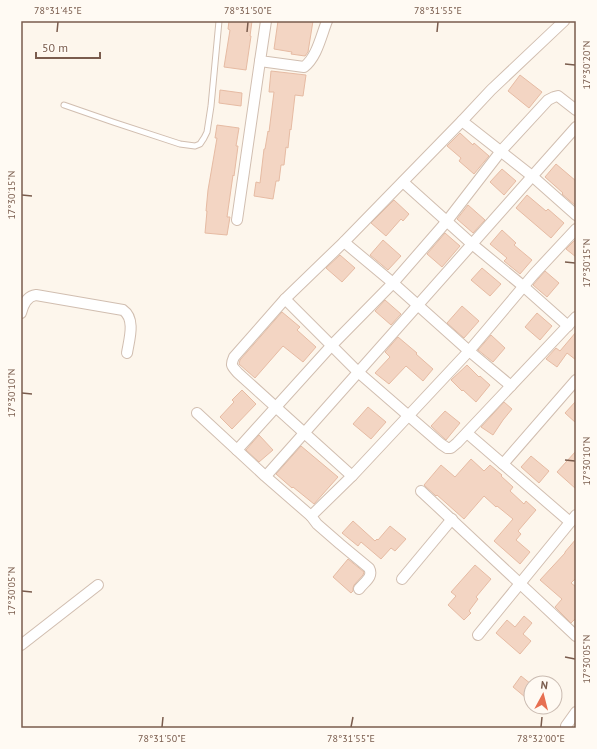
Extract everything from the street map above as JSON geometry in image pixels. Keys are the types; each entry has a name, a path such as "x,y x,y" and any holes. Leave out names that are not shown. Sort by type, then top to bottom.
{"street":[{"path":"237,220 266,21"},
{"path":"260,61 304,67 309,63 315,52 327,21"},
{"path":"352,476 238,373 231,363 238,352 285,299 344,242 491,90 564,21"},
{"path":"237,450 332,345 393,282 447,221 501,151 548,100 558,96 576,110"},
{"path":"462,121 532,176 576,215"},
{"path":"266,476 576,127"},
{"path":"403,182 472,244 568,326"},
{"path":"311,516 352,476 469,351 523,286 576,229"},
{"path":"344,242 393,282 417,306 511,386"},
{"path":"21,313 25,302 36,295 123,310 130,320 131,325 127,353"},
{"path":"285,299 358,372 447,448 454,447 576,317"},
{"path":"503,464 576,380"},
{"path":"198,413 311,516 317,524 369,568 371,572 370,576 358,589"},
{"path":"466,433 503,464 573,518 478,635"},
{"path":"421,491 576,636"},
{"path":"402,579 452,519"},
{"path":"21,645 98,585"},
{"path":"566,726 576,712"}],"lane":[{"path":"64,105 180,144 195,146 200,144 207,132 219,21"}],"building":[{"path":"229,21 252,21 246,70 224,67 230,30 228,29"},
{"path":"278,21 313,21 308,52 305,56 274,49"},
{"path":"271,71 306,75 303,96 295,95 288,148 286,147 284,165 281,165 279,181 276,181 273,199 254,196 256,182 260,183 264,149 268,131 269,132 274,92 269,92"},
{"path":"520,75 542,92 529,108 508,91"},
{"path":"220,90 242,93 241,106 219,103"},
{"path":"217,125 239,128 234,176 233,175 227,217 230,217 227,235 205,233 208,190 217,138 215,138"},
{"path":"460,133 473,145 474,143 489,156 474,174 459,161 461,158 447,146"},
{"path":"556,164 576,181 576,206 545,177"},
{"path":"502,169 516,181 504,195 490,182"},
{"path":"527,195 546,211 548,209 564,223 551,238 516,208"},
{"path":"394,200 409,214 403,221 401,219 386,236 371,223"},
{"path":"468,205 485,220 473,233 457,219"},
{"path":"502,230 516,243 514,245 532,260 520,274 504,261 507,258 490,244"},
{"path":"445,233 460,246 442,267 427,254"},
{"path":"576,239 576,257 566,249"},
{"path":"383,240 401,256 388,270 370,255"},
{"path":"340,255 355,268 342,282 326,268"},
{"path":"482,268 501,284 490,296 471,280"},
{"path":"545,271 559,283 547,297 533,285"},
{"path":"385,300 401,314 391,325 375,311"},
{"path":"462,306 479,321 464,338 447,323"},
{"path":"282,312 300,327 297,330 316,347 303,362 283,346 255,378 239,364 240,360"},
{"path":"537,313 552,326 540,340 525,327"},
{"path":"576,332 576,360 567,353 557,367 546,359 556,348 560,351"},
{"path":"491,335 505,348 493,362 478,350"},
{"path":"398,337 433,369 423,381 406,366 389,384 375,373 390,357 385,352"},
{"path":"467,365 490,385 476,402 451,380"},
{"path":"242,390 256,404 232,429 220,417 234,402 232,400"},
{"path":"576,401 576,423 565,413"},
{"path":"504,402 512,409 493,435 481,427"},
{"path":"368,407 386,422 371,439 353,424"},
{"path":"445,411 460,423 446,440 431,426"},
{"path":"259,435 273,450 259,462 246,450"},
{"path":"301,446 338,477 314,504 276,474"},
{"path":"576,451 576,489 557,472"},
{"path":"531,456 549,471 539,483 521,467"},
{"path":"471,459 484,471 490,465 513,487 510,491 524,504 526,501 536,510 518,531 521,534 516,540 530,552 520,564 494,541 513,519 484,496 464,519 424,485 441,465 455,477"},
{"path":"353,521 375,541 377,539 378,540 390,526 406,539 395,551 391,548 381,559 361,542 358,546 342,533"},
{"path":"576,539 576,578 571,583 576,587 576,618 571,623 555,607 562,599 540,580"},
{"path":"348,559 364,572 354,585 351,593 333,577"},
{"path":"475,565 491,579 476,597 478,599 469,611 471,613 464,620 448,605 456,596 451,592"},
{"path":"524,616 532,623 523,634 531,641 520,654 496,633 507,620 515,627"},
{"path":"521,676 523,678 523,695 513,687"}]}
